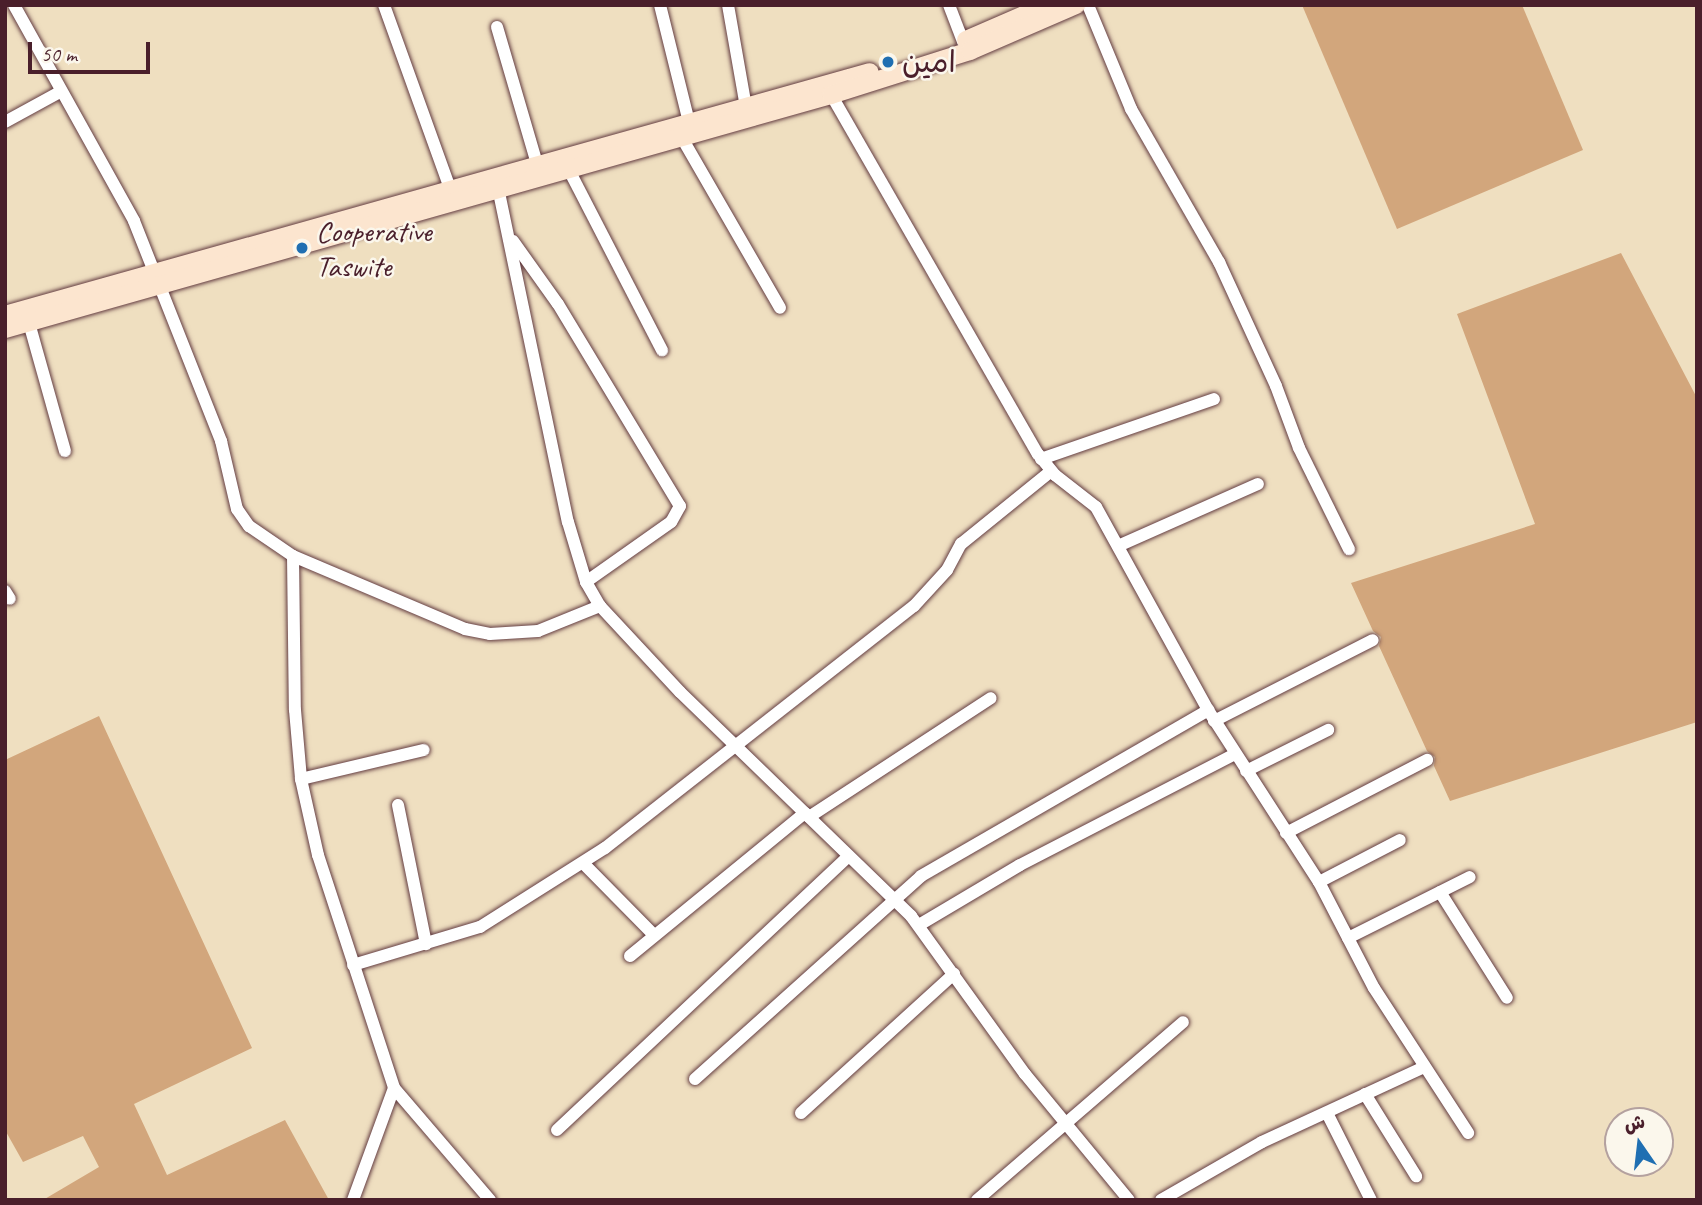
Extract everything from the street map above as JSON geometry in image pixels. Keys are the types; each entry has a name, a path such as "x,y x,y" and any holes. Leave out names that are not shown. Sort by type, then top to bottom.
{"main road":[{"path":"5,329 450,188 569,170 746,107 828,89 962,41 1047,5"},
{"path":"5,314 159,279 497,183 537,164 686,130 970,51 1076,5"}],"street":[{"path":"14,5 134,221 220,440 237,509 249,526 293,556 465,629 490,634 538,631 600,606"},
{"path":"384,5 450,188"},
{"path":"660,5 686,130 780,307"},
{"path":"728,5 746,107"},
{"path":"949,5 962,41"},
{"path":"1088,5 1132,109 1219,262 1276,386 1299,448 1349,549"},
{"path":"497,27 537,164"},
{"path":"828,89 1041,459 1051,471 1084,493 1118,546 1211,715 1319,882 1348,938 1424,1067 1468,1133"},
{"path":"5,121 60,92"},
{"path":"569,170 662,350"},
{"path":"497,183 568,522 586,582 600,606 736,746 919,925 1064,1123 1129,1200"},
{"path":"510,237 558,303 680,506 671,522 586,582"},
{"path":"29,323 65,451"},
{"path":"1041,459 1214,399"},
{"path":"354,965 481,927 583,863 914,606 947,570 961,544 1051,471"},
{"path":"1118,546 1258,484"},
{"path":"293,556 295,710 302,779 318,855 394,1088 490,1200"},
{"path":"695,1079 931,870 1211,715 1373,640"},
{"path":"630,956 807,815 991,698"},
{"path":"1246,771 1328,730"},
{"path":"302,779 424,751"},
{"path":"919,925 1020,865 1235,754"},
{"path":"1286,833 1427,760"},
{"path":"398,805 426,944"},
{"path":"1319,882 1400,840"},
{"path":"557,1130 849,856"},
{"path":"583,863 654,935"},
{"path":"1348,938 1470,877"},
{"path":"1440,892 1507,998"},
{"path":"801,1113 954,974"},
{"path":"977,1200 1183,1022"},
{"path":"1161,1200 1214,1167 1424,1067"},
{"path":"353,1200 394,1088"},
{"path":"1365,1094 1416,1176"},
{"path":"1327,1113 1371,1200"}],"building":[{"path":"1302,5 1522,5 1583,150 1397,229"},
{"path":"1621,253 1697,398 1697,722 1450,801 1434,766 1435,757 1427,751 1379,646 1381,637 1373,631 1351,583 1535,524 1457,314"},
{"path":"99,716 252,1048 134,1104 167,1175 285,1120 329,1200 43,1200 99,1167 83,1136 23,1162 5,1130 5,760"}],"place":[{"name":"امين","path":"888,62"},
{"name":"Cooperative Taswite","path":"302,248"}]}
